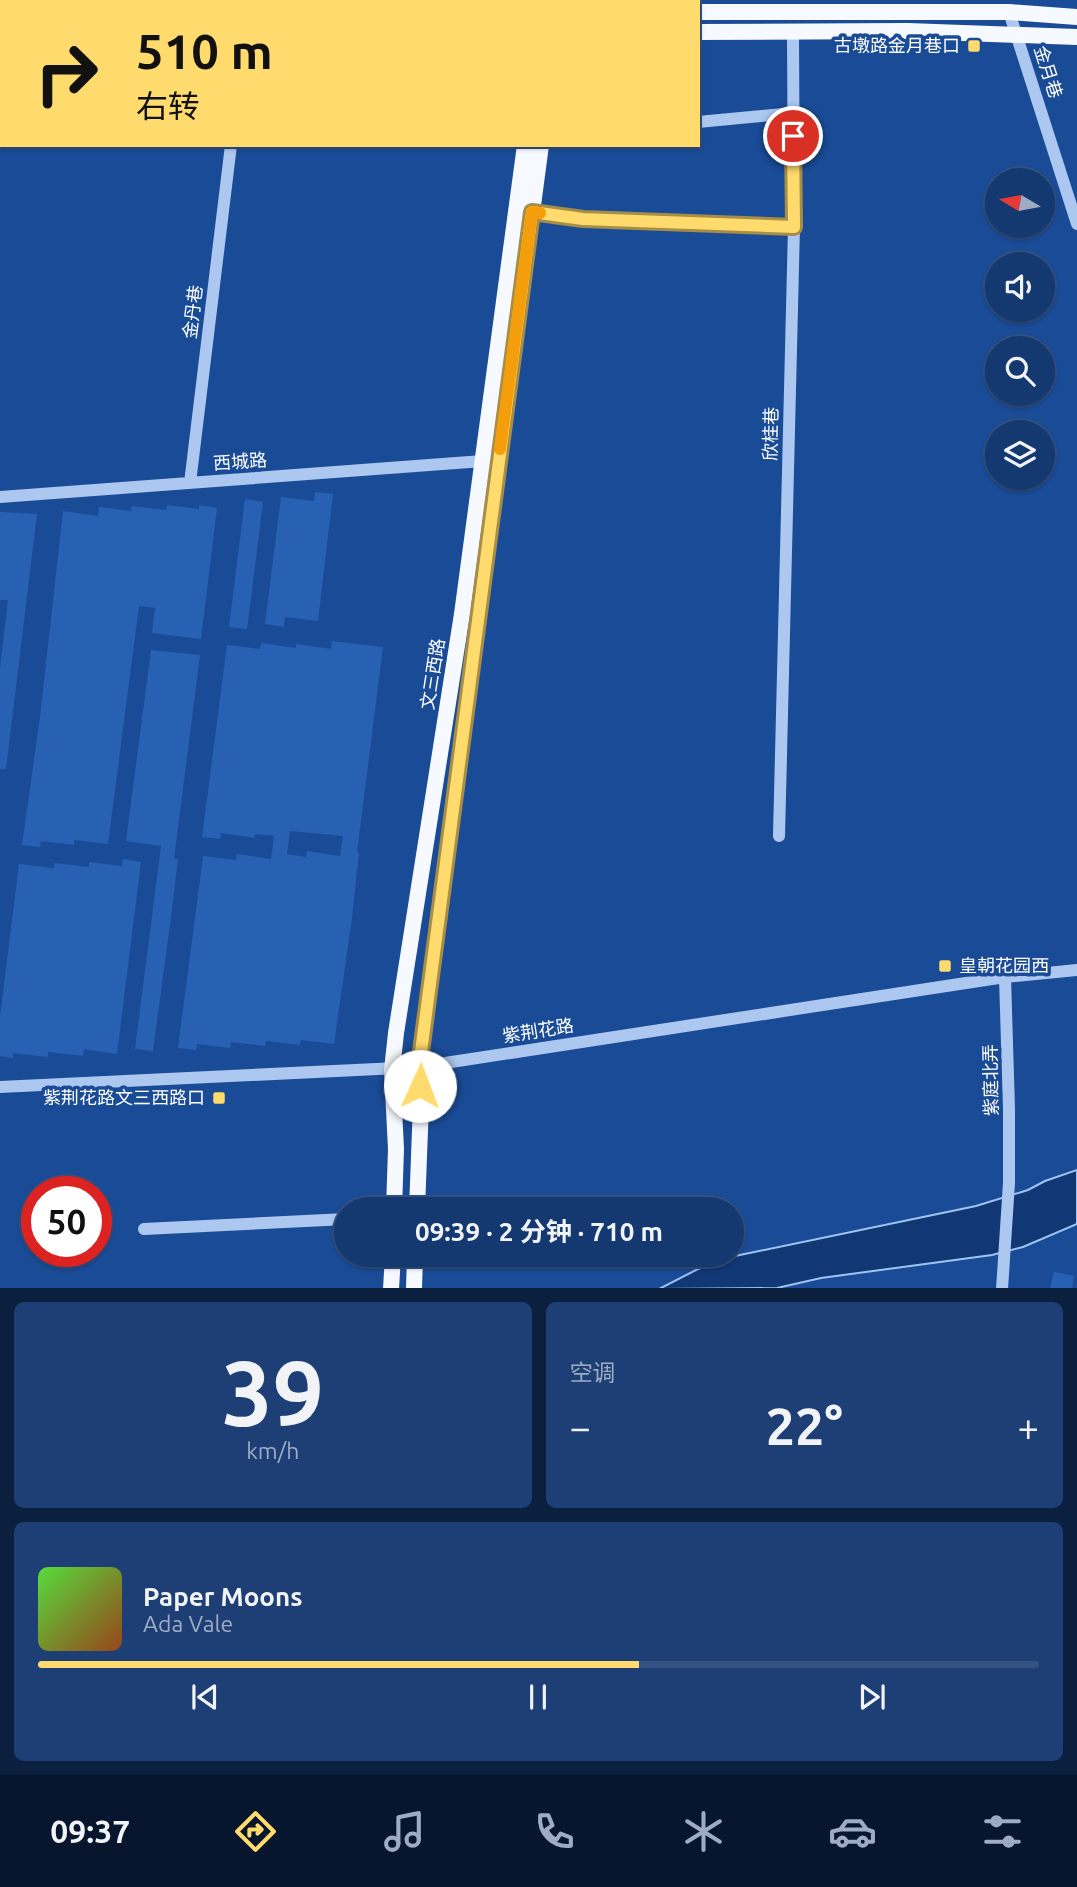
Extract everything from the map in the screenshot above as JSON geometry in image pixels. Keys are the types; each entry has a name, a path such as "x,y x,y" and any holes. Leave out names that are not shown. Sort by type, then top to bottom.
{"main road":[{"path":"700,12 998,8 1077,17"},
{"path":"700,32 908,31 1077,37"},
{"name":"文三西路","path":"394,1197 396,1149 393,1070 396,1033 462,614 525,147"},
{"name":"文三西路","path":"417,1197 421,1104 419,1067 541,147"},
{"path":"391,1288 392,1267"},
{"path":"414,1288 415,1267"}],"street":[{"name":"金月巷","path":"998,8 1017,35 1074,203 1077,224"},
{"name":"欣桂巷","path":"779,836 794,227 793,32"},
{"path":"700,122 793,113"},
{"name":"金丹巷","path":"190,483 231,147"},
{"path":"532,212 583,219 794,227"},
{"name":"西城路","path":"0,498 483,461"},
{"name":"紫荆花路","path":"0,1087 393,1070 1005,977 1077,970"},
{"name":"紫庭北弄","path":"1002,1288 1009,1183 1005,977"},
{"path":"144,1229 334,1220"}],"water":[{"path":"1077,1170 1077,1224 1023,1247 992,1255 821,1278 777,1288 661,1288 704,1267 744,1267 744,1254 976,1206 1028,1190"}],"building":[{"path":"315,492 333,494 318,621 285,617 284,627 265,624 281,497 314,501"},
{"path":"245,499 263,502 247,629 229,627"},
{"path":"167,505 217,508 201,639 152,633 155,608 139,606 108,844 74,840 74,845 41,841 40,847 22,845 40,717 63,511 98,516 99,507 131,511 132,506 166,510"},
{"path":"0,512 37,514 6,769 0,769 0,669 8,600 0,600"},
{"path":"332,641 383,647 357,852 352,918 334,1044 301,1040 300,1045 266,1041 265,1046 231,1042 230,1048 197,1044 196,1050 178,1048 203,856 236,860 237,854 271,859 274,836 255,834 254,838 221,833 220,839 202,837 227,645 260,649 261,643 296,648 296,644 331,649","holes":["290,831 343,836 340,856 307,851 306,857 287,854"]},
{"path":"151,650 200,655 174,859 178,859 153,1051 135,1049 161,846 126,841"},
{"path":"123,859 141,862 117,1054 84,1049 83,1056 48,1052 48,1057 13,1053 13,1058 0,1056 0,1017 19,864 54,868 54,863 89,867 89,862 122,866"},
{"path":"1054,1272 1074,1276 1072,1288 1050,1288"}],"slow traffic":[{"path":"500,449 532,212 540,213"}],"place":[{"name":"古墩路金月巷口","path":"974,46"},
{"name":"皇朝花园西","path":"945,966"},
{"name":"紫荆花路文三西路口","path":"219,1098"}],"route":[{"path":"420,1086 419,1067 532,212 583,219 794,227 793,136"}]}
